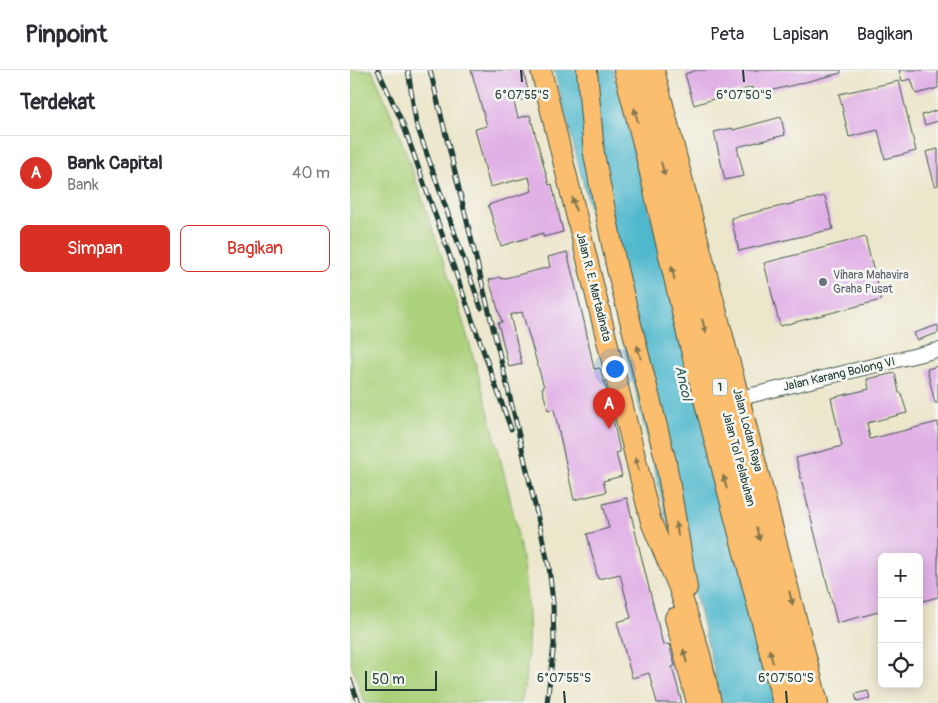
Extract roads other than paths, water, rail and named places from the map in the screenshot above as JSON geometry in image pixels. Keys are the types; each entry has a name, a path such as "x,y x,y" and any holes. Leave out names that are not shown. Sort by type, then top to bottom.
{"highway":[{"name":"Jalan R. E. Martadinata","path":"541,70 651,522 678,588 700,654 711,703"},
{"path":"587,70 594,154 617,269 666,462 700,654"},
{"name":"Jalan Tol Pelabuhan","path":"624,70 644,147 688,338 783,703"},
{"name":"Jalan Tol Pelabuhan","path":"640,70 655,137 802,703"},
{"name":"Jalan Lodan Raya","path":"654,70 818,703"},
{"path":"661,70 696,232"},
{"path":"651,522 697,703"}],"street":[{"name":"Jalan Karang Bolong VI","path":"740,398 938,350"}],"water":[{"name":"Ancol","path":"554,70 613,70 777,703 722,703 694,589 667,520 615,306"}],"railway":[{"path":"378,70 403,124 511,429"},
{"path":"408,70 416,123 481,308"},
{"path":"430,70 516,422 549,567 553,603 554,644 547,703"},
{"path":"350,680 359,703"}],"place":[{"name":"Vihara Mahavira Graha Pusat","path":"823,282"},
{"name":"Bank Capital","path":"609,429"}]}
